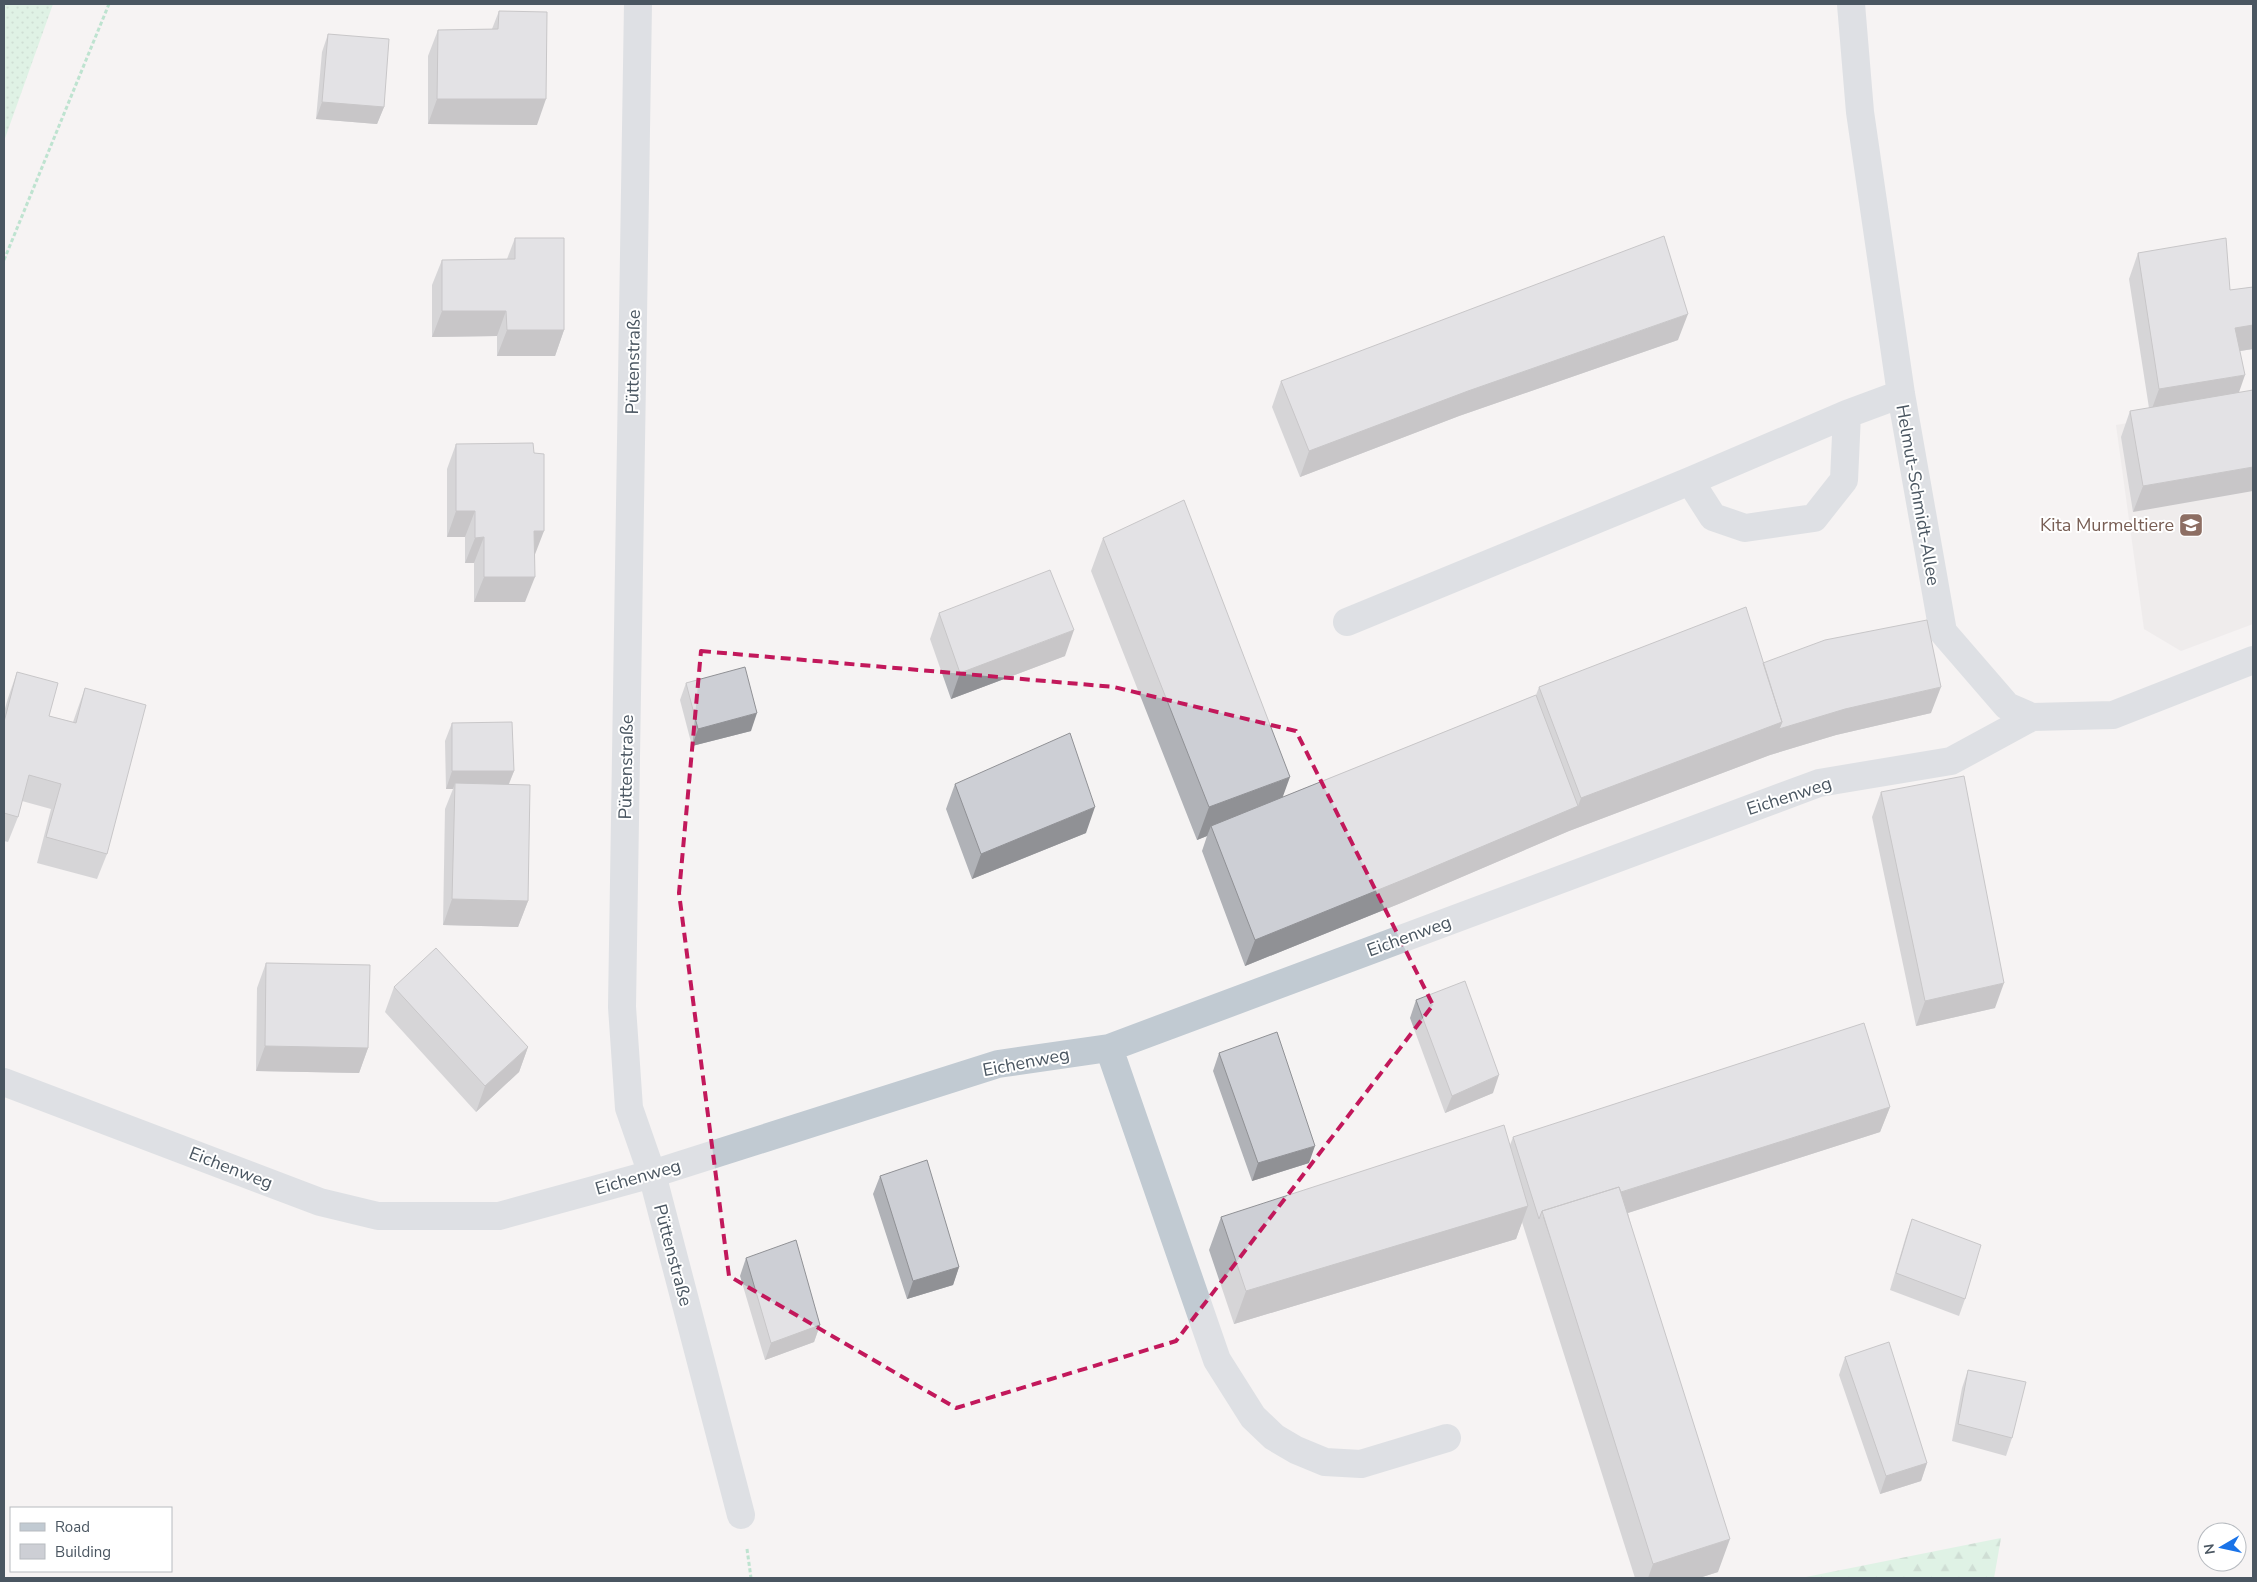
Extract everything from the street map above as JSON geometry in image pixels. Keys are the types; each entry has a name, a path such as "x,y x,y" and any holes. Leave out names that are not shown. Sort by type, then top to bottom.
{"street":[{"name":"Püttenstraße","path":"638,4 622,1007 629,1108 652,1174 741,1515"},
{"name":"Helmut-Schmidt-Allee","path":"1850,4 1860,112 1901,394 1943,632 2007,706 2032,717 2113,715 2253,660"},
{"path":"1347,622 1690,481 1847,414 1901,394"},
{"path":"1690,481 1713,517 1745,528 1814,518 1844,480 1847,414"},
{"name":"Eichenweg","path":"4,1082 320,1202 378,1216 499,1216 652,1174 998,1064 1109,1048 1819,783 1951,761 2032,717"},
{"path":"1109,1048 1217,1360 1253,1417 1274,1437 1296,1450 1325,1462 1361,1464 1448,1438"}],"path":[{"path":"4,260 109,4"}],"highlighted area":[{"path":"701,651 1114,687 1296,731 1433,1005 1176,1341 956,1408 729,1276 679,893"}],"shaded area":[{"name":"Kita Murmeltiere","path":"2253,403 2253,624 2181,651 2144,629 2116,425"}],"green space":[{"path":"4,4 53,4 4,141"},
{"path":"2001,1538 1994,1578 1801,1578"}],"building":[{"path":"499,11 547,12 546,99 437,99 438,30 498,29"},
{"path":"328,34 389,39 384,107 322,102"},
{"path":"1664,236 1688,314 1468,391 1309,451 1281,381"},
{"path":"515,238 564,238 564,330 507,330 506,311 442,311 442,260 515,259"},
{"path":"2226,238 2230,290 2253,287 2253,325 2235,328 2245,375 2159,389 2138,253"},
{"path":"2253,390 2253,467 2143,486 2130,411"},
{"path":"533,443 534,453 544,454 544,531 534,531 535,577 484,577 484,537 475,538 475,511 456,511 456,444"},
{"path":"1184,500 1290,777 1209,807 1103,538"},
{"path":"1050,570 1074,630 960,673 939,613"},
{"path":"1746,607 1782,722 1581,798 1539,687"},
{"path":"1927,620 1941,687 1845,709 1779,729 1782,722 1763,663 1825,640"},
{"path":"745,667 757,713 698,729 686,683"},
{"path":"17,672 58,683 49,716 76,723 85,688 146,705 107,854 46,837 61,784 29,775 18,817 4,813 4,722"},
{"path":"1536,695 1578,806 1255,940 1211,826"},
{"path":"512,722 514,771 452,771 452,723"},
{"path":"1070,733 1095,807 981,854 955,784"},
{"path":"1964,776 2004,983 1925,1001 1881,792"},
{"path":"455,783 530,785 528,901 452,899"},
{"path":"436,948 528,1047 485,1086 394,987"},
{"path":"266,963 370,965 368,1048 265,1046"},
{"path":"1465,981 1499,1075 1452,1096 1416,1000"},
{"path":"1864,1023 1890,1107 1621,1192 1619,1187 1542,1211 1539,1219 1513,1137"},
{"path":"1277,1032 1315,1146 1258,1163 1219,1053"},
{"path":"1504,1125 1528,1206 1246,1291 1221,1217"},
{"path":"927,1160 959,1267 913,1281 880,1176"},
{"path":"1619,1187 1730,1539 1653,1564 1542,1211"},
{"path":"1912,1219 1981,1245 1965,1299 1896,1273"},
{"path":"796,1240 820,1325 771,1343 746,1258"},
{"path":"1889,1342 1927,1463 1886,1476 1845,1357"},
{"path":"1968,1370 2026,1382 2012,1438 1958,1424"}],"place":[{"name":"Kita Murmeltiere","path":"2191,525"}]}
